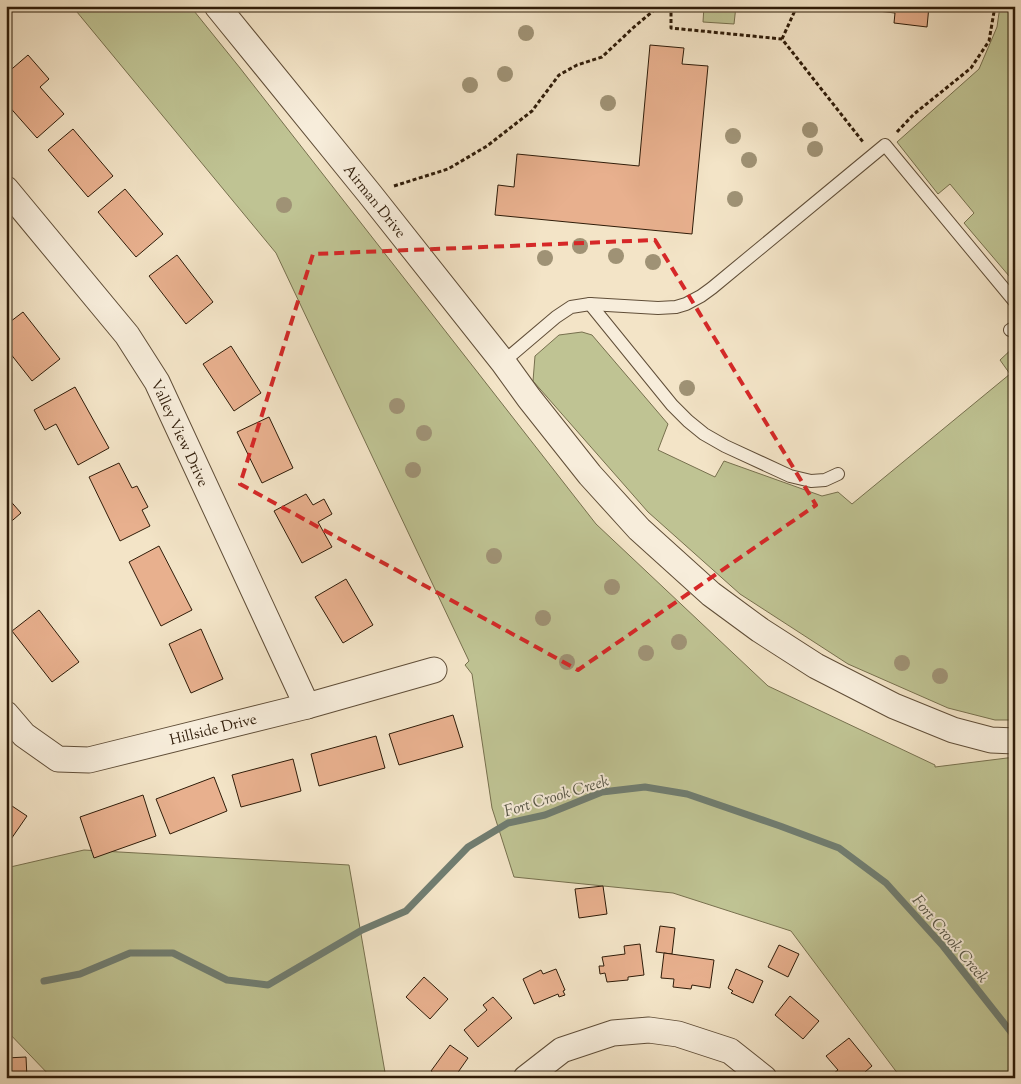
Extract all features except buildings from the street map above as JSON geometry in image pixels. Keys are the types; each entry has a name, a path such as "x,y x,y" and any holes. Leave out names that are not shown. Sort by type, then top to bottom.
{"street":[{"name":"Airman Drive","path":"218,6 369,192 590,475 639,530 711,594 760,630 816,666 894,706 953,730 991,740 1015,741"},
{"name":"Valley View Drive","path":"6,189 127,335 157,382 307,706"},
{"name":"Hillside Drive","path":"6,714 24,735 58,759 89,760 307,706 434,670"},
{"path":"526,1078 562,1050 613,1033 649,1030 678,1034 730,1051 764,1078"}],"lane":[{"path":"502,362 556,317 571,307 590,304 658,308 676,307 694,300 712,288 885,145 1015,302"},
{"path":"590,304 672,405 704,434 724,446 790,476 811,481 826,480 838,474"}],"path":[{"path":"369,192 404,184 448,169 487,146 532,111 559,75 577,65 602,57 659,6"},
{"path":"671,6 671,28 782,39 872,155"},
{"path":"782,39 797,6"},
{"path":"885,145 914,114 971,68 989,41 995,6"}],"highlighted area":[{"path":"655,240 816,505 578,670 240,484 313,254"}],"green space":[{"path":"72,6 190,6 596,524 768,686 935,765 935,767 1015,757 1015,1078 901,1078 791,931 673,893 514,877 492,808 472,674 465,665 469,661 276,253"},
{"path":"704,6 736,6 734,24 703,22"},
{"path":"1000,6 1015,6 1015,283 964,223 974,213 950,184 938,194 897,142 979,69 997,27"},
{"path":"582,332 592,335 668,424 658,450 715,477 724,461 822,496 838,492 852,504 1010,374 1000,360 1015,346 1015,720 995,720 948,708 848,664 740,594 648,512 533,381 535,356 559,335"},
{"path":"84,850 349,865 386,1078 52,1078 6,1030 6,868"}],"waterway":[{"name":"Fort Crook Creek","path":"44,981 80,974 130,953 173,953 227,980 268,985 362,930 406,911 468,847 508,823 545,815 602,792 645,787 687,794 839,848 886,883 943,946 1015,1037"}]}
